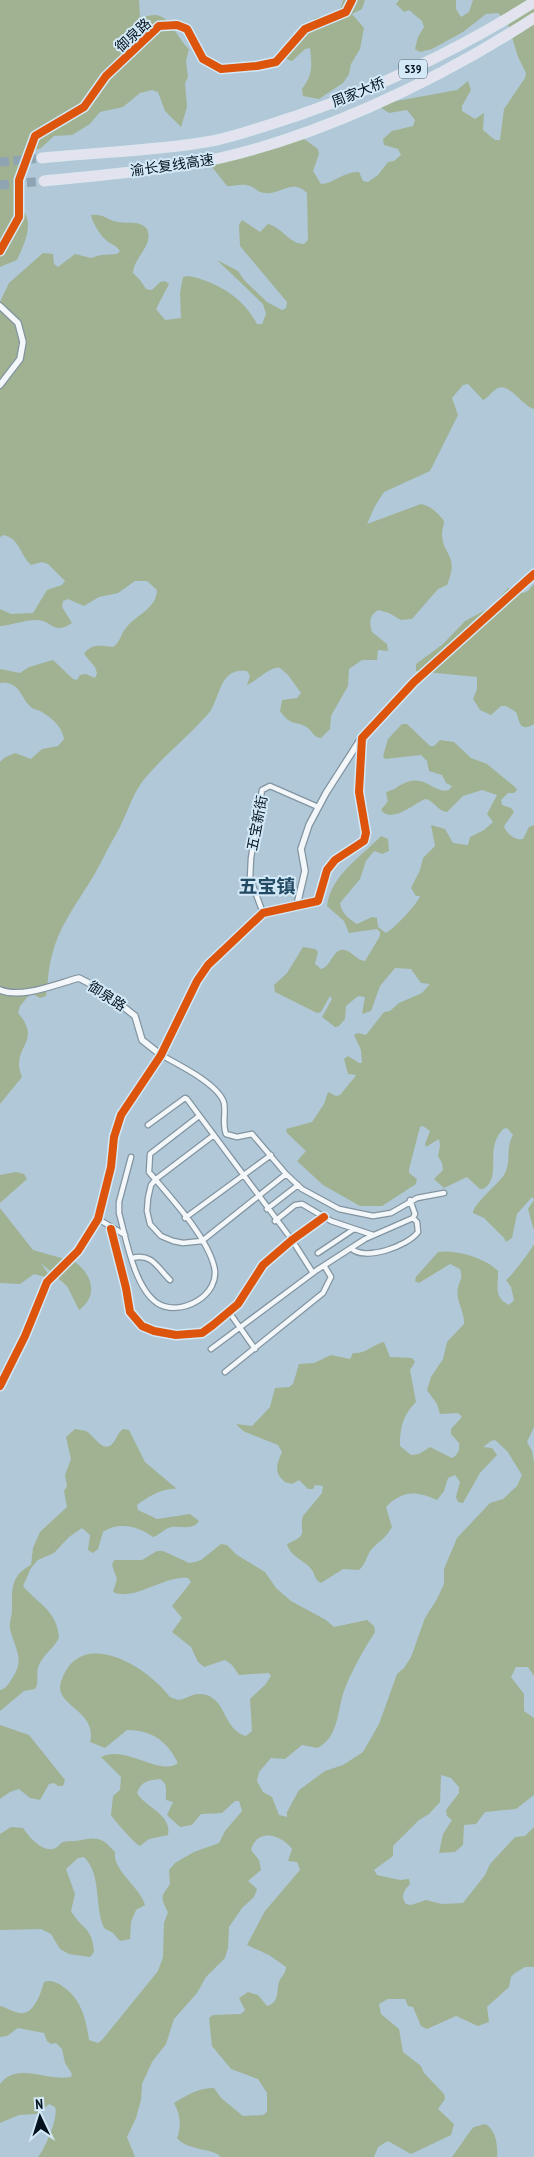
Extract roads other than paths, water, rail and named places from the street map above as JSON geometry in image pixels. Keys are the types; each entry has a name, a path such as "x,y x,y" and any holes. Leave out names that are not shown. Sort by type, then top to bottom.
{"highway":[{"name":"周家大桥","path":"285,119 342,100 441,56 487,32 534,2"},
{"name":"周家大桥","path":"296,135 352,114 451,68 494,44 534,18"},
{"name":"渝长复线高速","path":"42,158 213,140 285,119"},
{"name":"渝长复线高速","path":"44,182 190,164 296,135"}],"street":[{"name":"御泉路","path":"0,251 19,217 19,180 35,136 84,107 106,76 160,26 176,25 187,30 203,59 221,69 257,66 276,62 305,29 346,12 352,0"},
{"path":"0,306 18,323 23,342 20,359 0,385"},
{"path":"297,905 305,871 302,849 309,824 362,738 414,682 534,574"},
{"path":"0,1386 25,1336 47,1282 78,1251 98,1219 111,1167 114,1137 120,1115 161,1055 197,981 208,965 263,913 297,905 306,906 318,901 327,870 335,860 364,841 366,833 359,792 362,738"},
{"name":"五宝新街","path":"263,913 250,878 251,858 262,790 270,786 318,807"},
{"name":"御泉路","path":"0,990 9,994 78,978 102,990 135,1016 142,1040 161,1055"},
{"path":"161,1055 196,1075 220,1095 224,1101 226,1134 237,1137 252,1134 286,1174 298,1185 339,1210 373,1216 391,1213 410,1200 444,1193"},
{"path":"148,1125 185,1098 292,1240 313,1273"},
{"path":"131,1156 119,1202 119,1213 138,1278 157,1303 173,1308 194,1303 206,1295 213,1283 215,1268 202,1241 149,1172 150,1154 199,1116"},
{"path":"214,1135 156,1179 151,1186 147,1211 150,1224 161,1236 173,1241 202,1241 286,1174"},
{"path":"185,1218 271,1155"},
{"path":"267,1208 298,1185"},
{"path":"410,1200 415,1214 413,1218"},
{"path":"276,1221 295,1205 302,1204 324,1217 373,1236"},
{"path":"111,1228 126,1288 127,1305 133,1318 142,1326 154,1331 176,1335 202,1333 238,1304 263,1265 292,1240 324,1217"},
{"path":"210,1349 313,1273 325,1267 351,1248 413,1218"},
{"path":"351,1248 361,1254 390,1249 405,1243 418,1232 417,1222 413,1218"},
{"path":"98,1219 125,1235"},
{"path":"318,1253 354,1229"},
{"path":"132,1258 148,1257 170,1280"},
{"path":"225,1372 323,1293 331,1277 325,1267"},
{"path":"228,1312 255,1349"}],"tunnel":[{"path":"0,162 42,158"},
{"path":"0,185 44,181"}],"district":[{"name":"五宝镇","path":"267,886"}]}
